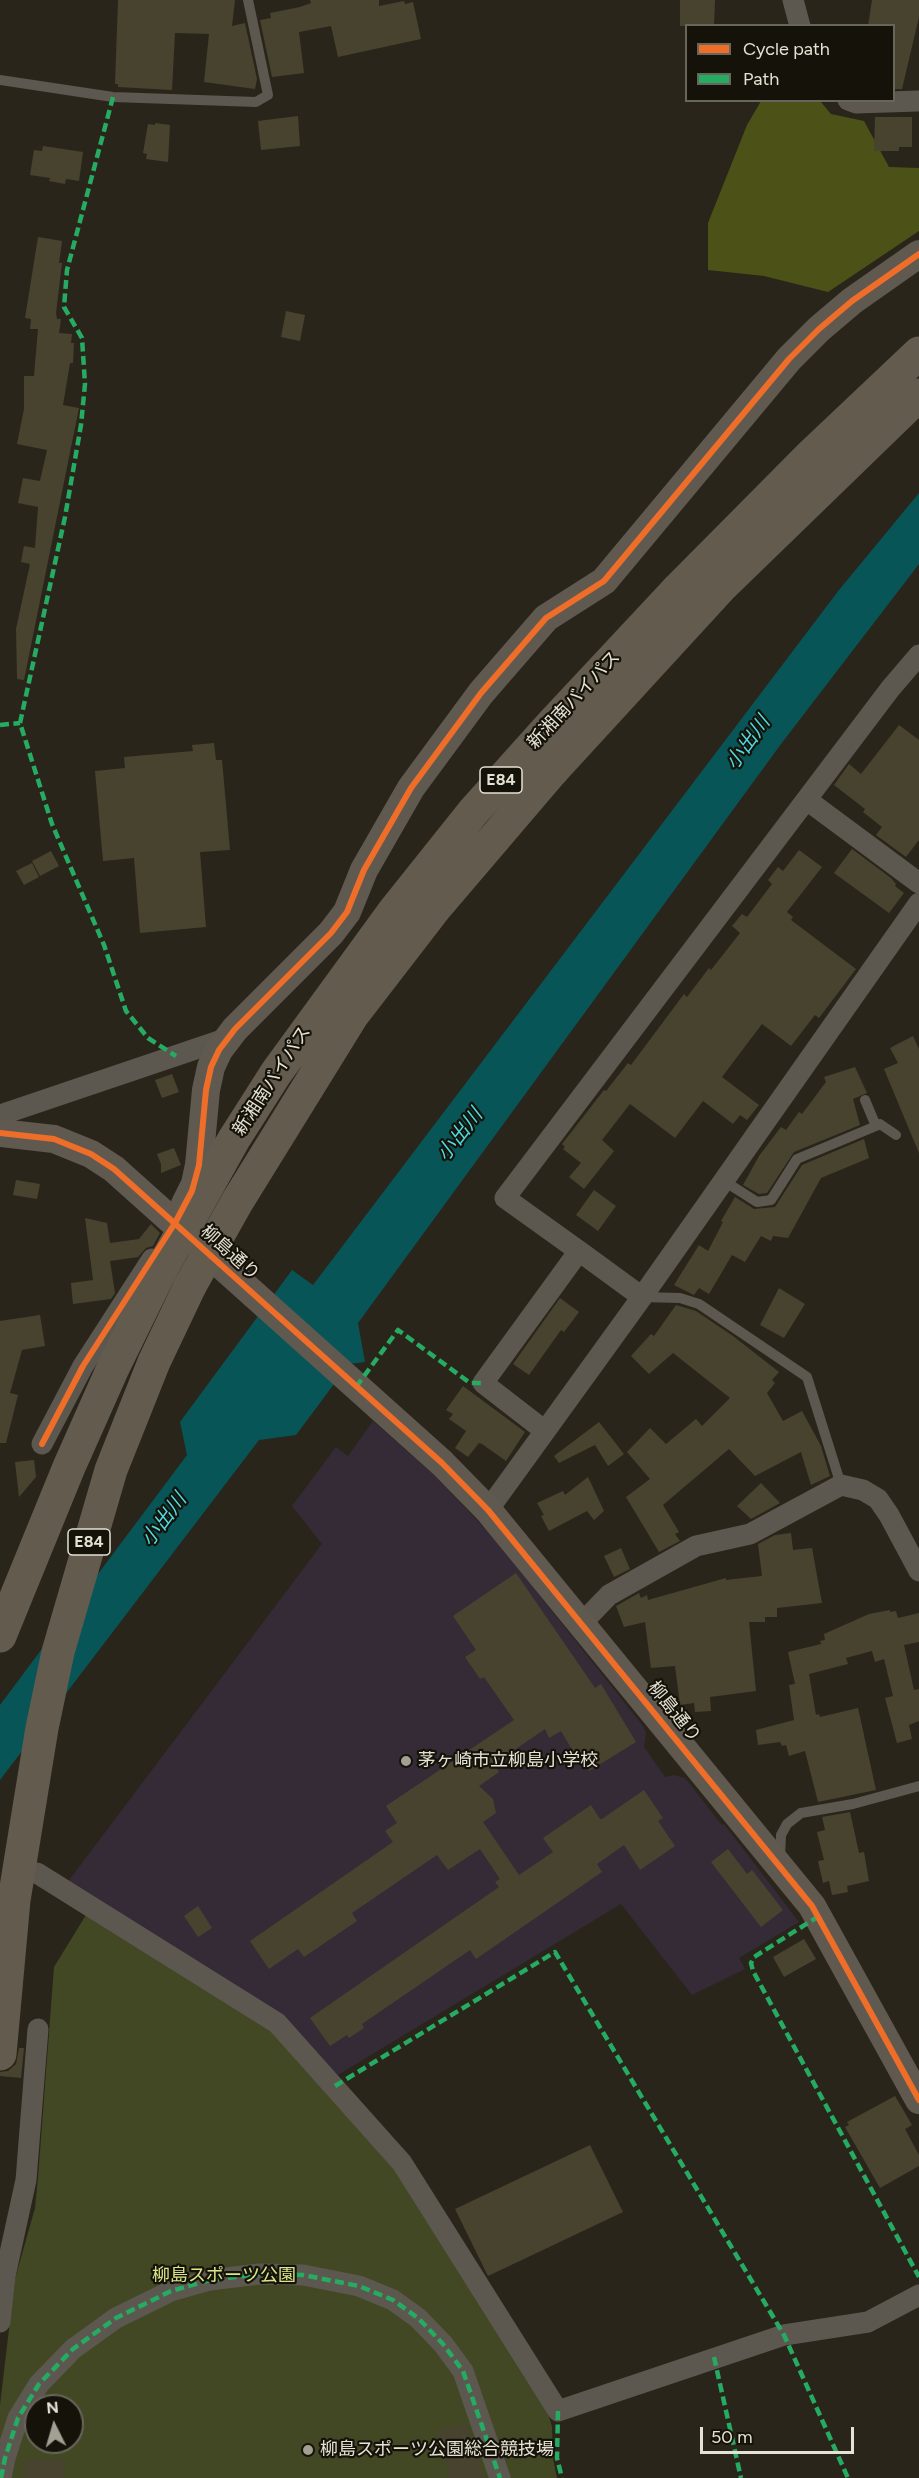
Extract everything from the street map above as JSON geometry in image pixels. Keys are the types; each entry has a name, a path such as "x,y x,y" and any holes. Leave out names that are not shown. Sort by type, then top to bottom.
{"highway":[{"name":"新湘南バイパス","path":"0,1636 74,1457 160,1270 234,1139 276,1073 394,911 472,812 679,588 808,458 919,353"},
{"name":"新湘南バイパス","path":"0,2054 14,1899 42,1728 58,1652 111,1470 154,1362 190,1286 237,1202 352,1016 436,907 552,771 720,588 919,395"}],"street":[{"path":"793,0 799,24"},
{"path":"895,102 919,101"},
{"path":"853,102 888,102"},
{"path":"42,1444 83,1366 175,1223 195,1184 206,1090 211,1067 219,1050 331,933 347,912 364,870 411,788 481,693 546,618 604,581 789,359 852,301 919,254"},
{"path":"642,1296 506,1198 890,689 919,655"},
{"path":"807,800 919,883"},
{"path":"488,1510 724,1181 919,903"},
{"path":"0,1115 228,1038"},
{"name":"柳島通り","path":"0,1133 54,1139 91,1154 114,1168 442,1463 488,1510 780,1865 825,1926 919,2100"},
{"path":"545,1431 483,1383 579,1251"},
{"path":"582,1623 609,1595 696,1546 750,1534 842,1485 863,1490 878,1499 919,1571"},
{"path":"37,1873 277,2023 402,2163 558,2411 784,2335 868,2322 919,2295"},
{"path":"0,2322 5,2276 26,2180 38,2029"},
{"path":"1,2478 18,2418 39,2384 73,2349 116,2318 171,2291 210,2280 260,2274 303,2275 359,2286 393,2300 418,2318 443,2344 463,2371 500,2478"}],"lane":[{"path":"0,80 113,97 256,102 268,95 248,0"},
{"path":"865,1100 876,1126"},
{"path":"724,1181 757,1202 771,1200 797,1159 880,1124 896,1135"},
{"path":"642,1296 680,1298 699,1304 807,1377 842,1485"},
{"path":"780,1865 781,1836 787,1824 801,1813 853,1804 919,1786"}],"shaded area":[{"name":"茅ヶ崎市立柳島小学校","path":"373,1421 432,1473 494,1538 643,1726 646,1732 644,1747 665,1777 674,1775 685,1778 722,1825 724,1824 799,1922 739,1958 745,1969 692,1995 621,1904 336,2076 67,1883 322,1544 292,1506 336,1447 348,1456"}],"green space":[{"path":"760,102 821,102 831,114 864,121 889,167 919,168 919,231 828,292 764,276 708,270 708,223 747,125"},
{"name":"柳島スポーツ公園","path":"86,1915 270,2027 395,2168 546,2405 552,2427 553,2459 557,2478 0,2478 0,2405 15,2279 35,2208 54,1967"}],"water":[{"name":"小出川","path":"919,493 919,564 781,744 358,1323 365,1362 349,1364 296,1435 259,1440 0,1780 0,1705 187,1455 180,1422 292,1270 313,1285 839,590"}],"building":[{"path":"118,0 235,0 232,26 245,23 257,79 255,89 204,82 209,34 175,33 172,90 118,87 118,84 115,84"},
{"path":"310,0 379,0 379,6 404,1 405,4 413,2 421,39 338,57 331,26 299,32 304,73 272,77 260,20 271,18 270,13 311,3"},
{"path":"680,0 715,0 714,24 680,26"},
{"path":"872,0 919,0 919,17 902,89 895,89 895,24 868,24"},
{"path":"298,116 300,146 261,150 258,121"},
{"path":"875,117 912,117 912,147 899,147 899,151 874,151"},
{"path":"155,123 170,125 168,162 146,159 147,154 143,153 148,124 155,125"},
{"path":"43,146 83,152 79,181 66,179 65,184 49,181 50,178 30,175 34,150 42,151"},
{"path":"38,237 62,241 59,263 62,263 56,313 57,319 61,319 59,333 72,334 71,343 74,343 73,363 70,363 63,405 79,408 24,680 17,679 16,629 30,564 21,562 24,546 35,548 38,507 18,503 23,478 40,481 47,450 17,444 24,409 24,376 34,376 38,329 30,329 31,319 25,318"},
{"path":"286,311 305,315 300,341 281,337"},
{"path":"899,725 919,740 919,840 906,857 876,835 882,827 863,812 865,809 834,785 849,764 861,774"},
{"path":"214,743 216,760 222,760 230,850 200,852 206,927 140,933 134,858 103,861 95,771 125,768 124,757 193,751 192,745"},
{"path":"852,849 891,878 895,886 904,893 889,913 834,873"},
{"path":"799,850 822,867 787,912 793,917 791,920 856,969 819,1018 815,1015 791,1046 762,1024 722,1077 759,1105 747,1120 740,1115 733,1124 703,1101 675,1138 630,1104 602,1140 614,1151 584,1189 569,1177 581,1163 563,1149 565,1147 562,1144 604,1090 606,1091 628,1063 631,1065 684,994 687,997 709,968 711,970 740,933 732,926 742,914 747,917 772,884 768,880 778,867 783,871"},
{"path":"51,851 59,866 40,876 32,861"},
{"path":"32,863 39,877 24,885 16,871"},
{"path":"913,1036 919,1049 919,1153 884,1069 898,1063 890,1048"},
{"path":"855,1067 867,1093 853,1099 860,1125 794,1152 767,1193 759,1194 743,1185 759,1156 781,1127 786,1130 799,1112 802,1114 826,1082 824,1077"},
{"path":"172,1074 179,1092 162,1098 155,1080"},
{"path":"864,1139 869,1158 821,1178 788,1238 773,1236 771,1241 761,1236 745,1262 732,1255 709,1294 699,1288 694,1295 674,1285 699,1245 708,1251 735,1197 754,1209 775,1207 802,1165"},
{"path":"174,1148 181,1165 161,1173 161,1164 157,1154"},
{"path":"16,1180 40,1184 37,1199 13,1195"},
{"path":"594,1190 616,1206 598,1231 576,1215"},
{"path":"85,1218 107,1223 110,1243 139,1239 151,1224 160,1233 153,1246 146,1248 138,1257 110,1261 115,1293 111,1299 73,1304 71,1283 93,1280"},
{"path":"779,1288 805,1304 784,1338 760,1325"},
{"path":"560,1298 579,1312 564,1332 561,1330 529,1375 513,1364"},
{"path":"676,1305 696,1311 779,1372 772,1380 775,1383 767,1393 783,1421 802,1411 821,1446 830,1476 811,1485 801,1452 755,1476 729,1449 663,1505 679,1532 675,1534 680,1541 659,1552 626,1497 650,1479 627,1452 650,1428 666,1444 696,1419 702,1426 730,1398 673,1353 649,1374 631,1356 651,1334 654,1336"},
{"path":"40,1315 45,1346 22,1350 10,1393 18,1395 6,1443 0,1443 0,1321"},
{"path":"463,1386 525,1432 506,1461 479,1443 468,1457 455,1448 466,1431 449,1419 453,1414 446,1410"},
{"path":"599,1422 624,1454 608,1466 595,1445 559,1463 554,1456"},
{"path":"34,1460 36,1477 19,1497 15,1462"},
{"path":"588,1477 604,1511 594,1520 587,1511 549,1531 537,1503 563,1491 565,1495"},
{"path":"761,1483 780,1503 751,1519 737,1506"},
{"path":"791,1533 793,1550 812,1548 822,1603 777,1608 777,1617 765,1617 765,1622 749,1622 756,1691 710,1697 711,1711 695,1712 694,1703 680,1705 675,1666 651,1668 645,1622 624,1627 616,1606 639,1593 641,1598 647,1595 648,1600 726,1578 726,1580 762,1576 758,1544 775,1535"},
{"path":"621,1548 630,1569 614,1577 604,1556"},
{"path":"516,1573 595,1688 601,1684 636,1742 589,1771 586,1766 583,1768 561,1731 549,1738 545,1729 494,1764 499,1772 479,1786 493,1799 496,1813 483,1822 519,1875 553,1852 543,1838 591,1805 602,1819 644,1790 663,1818 658,1821 675,1846 640,1870 624,1845 597,1864 602,1872 476,1959 470,1950 362,2024 364,2028 349,2038 347,2035 330,2046 310,2018 499,1887 495,1882 500,1879 480,1849 448,1870 437,1855 352,1913 357,1921 304,1957 298,1949 269,1969 250,1941 393,1842 385,1831 397,1823 386,1806 514,1720 484,1677 480,1679 465,1657 476,1650 453,1616"},
{"path":"890,1610 890,1612 896,1611 898,1618 919,1613 919,1642 904,1645 914,1690 919,1689 919,1721 909,1725 912,1739 897,1743 885,1698 893,1696 884,1659 875,1662 872,1651 846,1658 848,1664 809,1674 816,1715 819,1714 820,1717 858,1708 876,1790 818,1802 805,1751 789,1756 786,1745 782,1746 780,1742 758,1745 756,1730 794,1720 789,1685 795,1684 788,1652 821,1644 820,1641 825,1640 824,1634 869,1614"},
{"path":"850,1812 859,1853 864,1852 869,1881 847,1886 848,1892 832,1895 829,1881 823,1883 818,1861 824,1860 817,1832 825,1830 822,1817"},
{"path":"728,1849 747,1874 752,1870 783,1910 761,1927 711,1862"},
{"path":"198,1906 212,1928 198,1937 184,1916"},
{"path":"804,1939 816,1959 784,1977 773,1957"},
{"path":"19,2048 24,2048 21,2078 0,2076 0,2072 8,2071 16,2064"},
{"path":"895,2096 912,2125 905,2129 919,2155 919,2166 880,2188 845,2127 849,2125 847,2122"},
{"path":"590,2145 623,2212 488,2276 455,2209"},
{"path":"466,2423 484,2478 450,2478 436,2432"},
{"path":"24,2460 64,2460 64,2478 24,2478"}],"marked path":[{"path":"113,97 67,270 64,307 82,338 85,384 81,425 65,517 20,723 52,824 104,945 126,1011 148,1038 176,1056"},
{"path":"0,725 20,723"},
{"path":"356,1387 398,1330 470,1383 483,1383"},
{"path":"819,1916 754,1957 751,1963 753,1971 919,2277"},
{"path":"335,2086 555,1952 784,2335 848,2478"},
{"path":"1,2478 18,2418 39,2384 73,2349 116,2318 171,2291 210,2280 259,2274 303,2275 359,2286 393,2300 418,2318 443,2344 463,2371 500,2478"},
{"path":"714,2357 741,2478"},
{"path":"558,2411 557,2458 562,2478"}],"cycle path":[{"path":"42,1444 83,1366 175,1223 192,1191 199,1165 206,1090 211,1067 219,1050 235,1029 331,933 347,912 364,870 411,788 481,693 546,618 604,581 789,359 852,301 919,254"},
{"path":"0,1133 54,1139 91,1154 114,1169 442,1463 488,1510 812,1906 919,2100"}],"place":[{"name":"茅ヶ崎市立柳島小学校","path":"406,1761"},
{"name":"柳島スポーツ公園総合競技場","path":"308,2450"}]}
